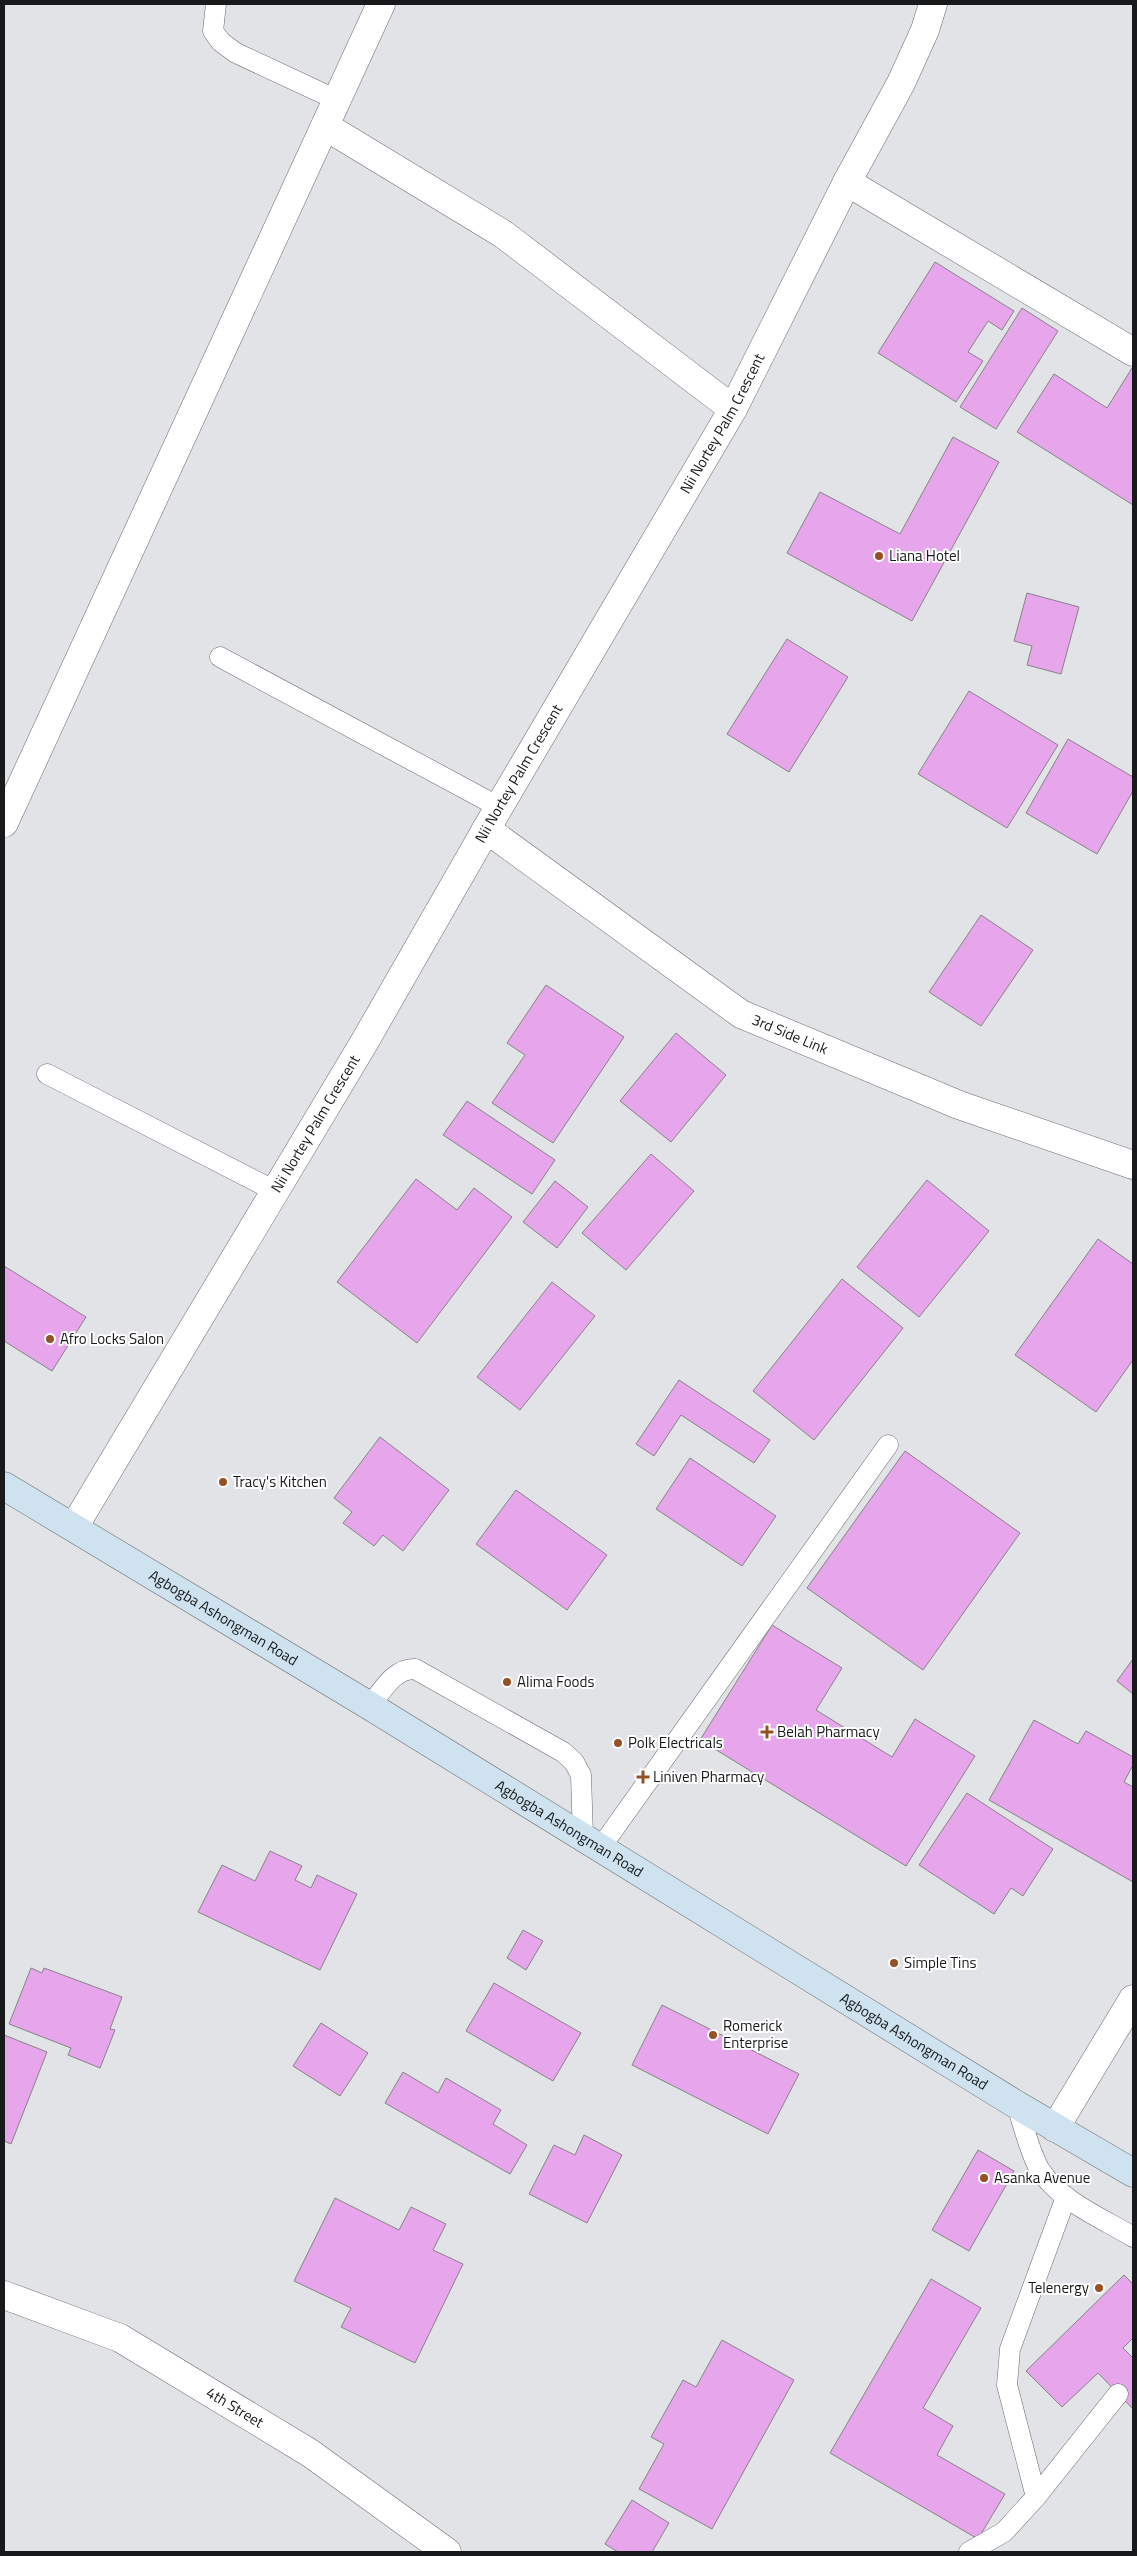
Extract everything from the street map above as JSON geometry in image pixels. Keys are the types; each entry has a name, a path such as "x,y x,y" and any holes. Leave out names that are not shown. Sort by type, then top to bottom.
{"street":[{"path":"4,823 381,4"},
{"name":"Nii Nortey Palm Crescent","path":"74,1527 365,1041 492,818 733,409 847,182 901,83 925,30 933,4"},
{"path":"325,126 504,234 733,409"},
{"path":"847,182 1133,352"},
{"name":"3rd Side Link","path":"492,818 741,1014 959,1105 1133,1165"},
{"name":"Agbogba Ashongman Road","path":"4,1486 370,1706 1017,2105 1133,2173"},
{"path":"1055,2128 1133,1999"},
{"name":"4th Street","path":"4,2295 120,2338 310,2453 447,2552"}],"lane":[{"path":"216,4 212,31 221,42 236,53 337,100"},
{"path":"220,657 492,818"},
{"path":"47,1074 275,1191"},
{"path":"592,1842 888,1445"},
{"path":"370,1706 396,1675 406,1669 415,1669 563,1752 574,1762 581,1775 592,1842"},
{"path":"1017,2105 1039,2169 1052,2186 1066,2197 1133,2237"},
{"path":"1036,2497 1007,2385 1010,2349 1066,2197"},
{"path":"969,2552 1004,2532 1036,2497 1118,2394"}],"building":[{"path":"935,262 1014,311 1002,330 988,321 968,352 983,361 956,402 878,353"},
{"path":"1022,308 1058,331 996,429 960,407"},
{"path":"1132,368 1133,505 1017,432 1054,374 1107,408"},
{"path":"953,437 999,462 912,621 787,553 820,492 900,534"},
{"path":"1027,593 1079,607 1061,674 1027,665 1032,646 1014,641"},
{"path":"787,639 848,677 789,772 727,734"},
{"path":"969,691 1058,745 1007,828 918,774"},
{"path":"1068,739 1133,777 1133,791 1097,854 1026,813"},
{"path":"981,915 1033,950 981,1026 929,992"},
{"path":"546,985 624,1037 553,1143 492,1103 525,1055 507,1043"},
{"path":"676,1033 726,1075 671,1142 620,1101"},
{"path":"467,1101 555,1160 532,1194 443,1135"},
{"path":"651,1154 694,1191 626,1270 582,1233"},
{"path":"416,1179 457,1210 474,1188 512,1217 417,1343 337,1282"},
{"path":"927,1180 989,1231 919,1317 857,1267"},
{"path":"555,1181 588,1207 557,1248 523,1222"},
{"path":"1098,1239 1133,1264 1133,1360 1096,1412 1015,1355"},
{"path":"4,1266 86,1317 52,1371 4,1341"},
{"path":"842,1279 903,1328 814,1440 753,1391"},
{"path":"552,1282 595,1316 520,1410 477,1377"},
{"path":"679,1380 770,1440 754,1463 681,1415 654,1456 636,1444"},
{"path":"380,1437 449,1490 403,1551 383,1535 374,1546 343,1523 352,1512 334,1498"},
{"path":"905,1451 1020,1533 923,1670 807,1588"},
{"path":"690,1458 776,1516 742,1566 656,1509"},
{"path":"516,1490 607,1555 567,1610 476,1544"},
{"path":"772,1625 842,1668 816,1710 892,1757 915,1719 975,1756 906,1866 700,1740"},
{"path":"1133,1659 1133,1694 1117,1681"},
{"path":"1034,1720 1078,1744 1086,1731 1133,1757 1133,1765 1124,1782 1133,1787 1133,1882 989,1800"},
{"path":"967,1793 1053,1849 1023,1896 1011,1888 994,1914 919,1865"},
{"path":"270,1851 302,1866 295,1880 311,1888 317,1875 357,1894 320,1970 198,1912 222,1865 255,1881"},
{"path":"523,1930 543,1941 526,1970 507,1958"},
{"path":"31,1968 42,1973 44,1968 122,1997 110,2029 115,2030 100,2068 68,2055 71,2048 9,2024"},
{"path":"494,1983 581,2033 553,2081 466,2031"},
{"path":"662,2005 799,2074 768,2134 632,2065"},
{"path":"321,2023 368,2053 340,2096 293,2066"},
{"path":"4,2035 47,2052 11,2144 4,2141"},
{"path":"403,2072 438,2093 446,2078 501,2110 493,2124 527,2145 510,2174 385,2103"},
{"path":"584,2135 622,2155 587,2223 529,2194 554,2145 575,2155"},
{"path":"978,2150 1014,2171 969,2251 932,2230"},
{"path":"335,2198 399,2230 411,2207 446,2224 433,2250 463,2264 415,2363 341,2327 351,2308 294,2281"},
{"path":"1124,2275 1133,2284 1133,2338 1123,2348 1133,2358 1133,2409 1098,2373 1062,2407 1026,2371"},
{"path":"931,2279 981,2308 923,2408 953,2426 937,2455 1005,2494 978,2539 830,2453"},
{"path":"722,2340 794,2380 712,2529 639,2489 664,2444 651,2437 683,2380 696,2387"},
{"path":"632,2500 669,2523 652,2552 618,2552 605,2544"}],"place":[{"name":"Liana Hotel","path":"879,556"},
{"name":"Afro Locks Salon","path":"50,1339"},
{"name":"Tracy's Kitchen","path":"223,1482"},
{"name":"Alima Foods","path":"507,1682"},
{"name":"Belah Pharmacy","path":"767,1732"},
{"name":"Polk Electricals","path":"618,1743"},
{"name":"Liniven Pharmacy","path":"643,1777"},
{"name":"Simple Tins","path":"894,1963"},
{"name":"Romerick Enterprise","path":"713,2035"},
{"name":"Asanka Avenue","path":"984,2178"},
{"name":"Telenergy","path":"1099,2288"}]}
